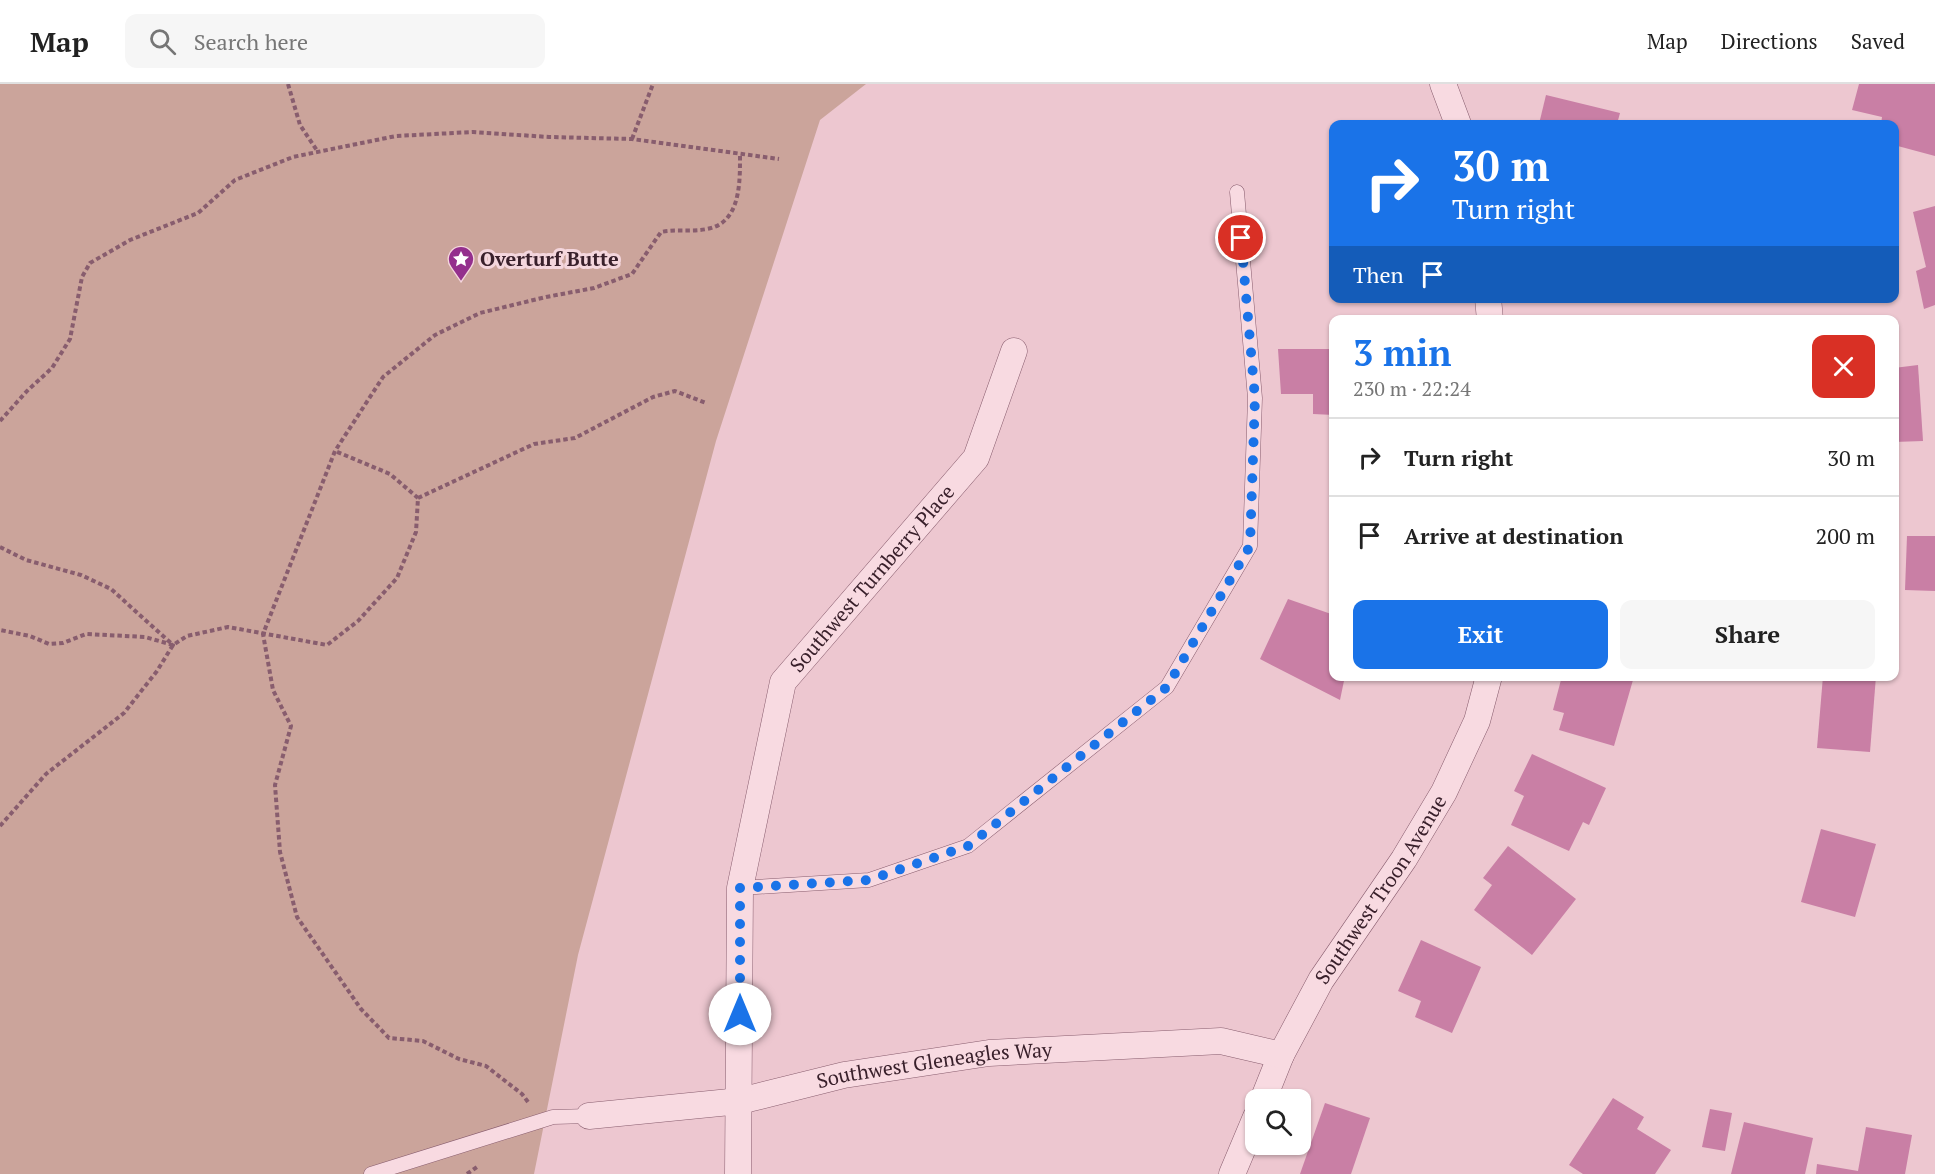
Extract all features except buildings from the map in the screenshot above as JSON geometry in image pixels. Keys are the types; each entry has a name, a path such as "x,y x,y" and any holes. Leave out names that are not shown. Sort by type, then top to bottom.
{"street":[{"path":"1443,84 1456,120"},
{"name":"Southwest Turnberry Place","path":"738,1174 740,888 783,682 976,458 1014,351"},
{"name":"Southwest Troon Avenue","path":"1267,1089 1281,1054 1321,980 1404,859 1444,792 1477,721 1488,681"},
{"name":"Southwest Gleneagles Way","path":"589,1116 740,1101 844,1075 989,1053 1221,1041 1281,1054"},
{"path":"1232,1174 1245,1143"}],"lane":[{"path":"740,888 869,880 968,846 1167,687 1250,546 1255,398 1237,192"},
{"path":"371,1174 553,1117 589,1116"}],"path":[{"path":"288,84 300,125 318,152"},
{"path":"632,140 653,84"},
{"path":"0,421 52,368 70,339 82,277 90,263 130,240 198,213 235,180 293,157 396,136 473,132 632,140 779,159"},
{"path":"540,1121 522,1094 486,1066 459,1059 423,1041 389,1038 361,1009 297,917 280,852 275,785 291,726 273,690 263,634 335,451 383,377 435,335 480,313 594,288 632,274 661,232 676,229 691,231 709,229 721,225 735,207 740,178 740,155"},
{"path":"418,498 534,444 575,438 653,397 675,391 706,403"},
{"path":"335,451 390,474 418,498"},
{"path":"0,826 46,774 124,712 158,670 173,645 186,636 228,627 327,645 358,621 396,578 416,532 418,498"},
{"path":"0,547 26,560 81,575 111,588 173,645"},
{"path":"0,630 30,636 49,644 63,643 86,634 145,637 173,645"}],"shaded area":[{"path":"0,84 866,84 820,120 716,441 578,955 534,1174 0,1174"}],"place":[{"name":"Overturf Butte","path":"461,282"}],"route":[{"path":"740,1014 740,888 869,880 968,846 1167,687 1250,546 1255,398 1241,238"}]}
